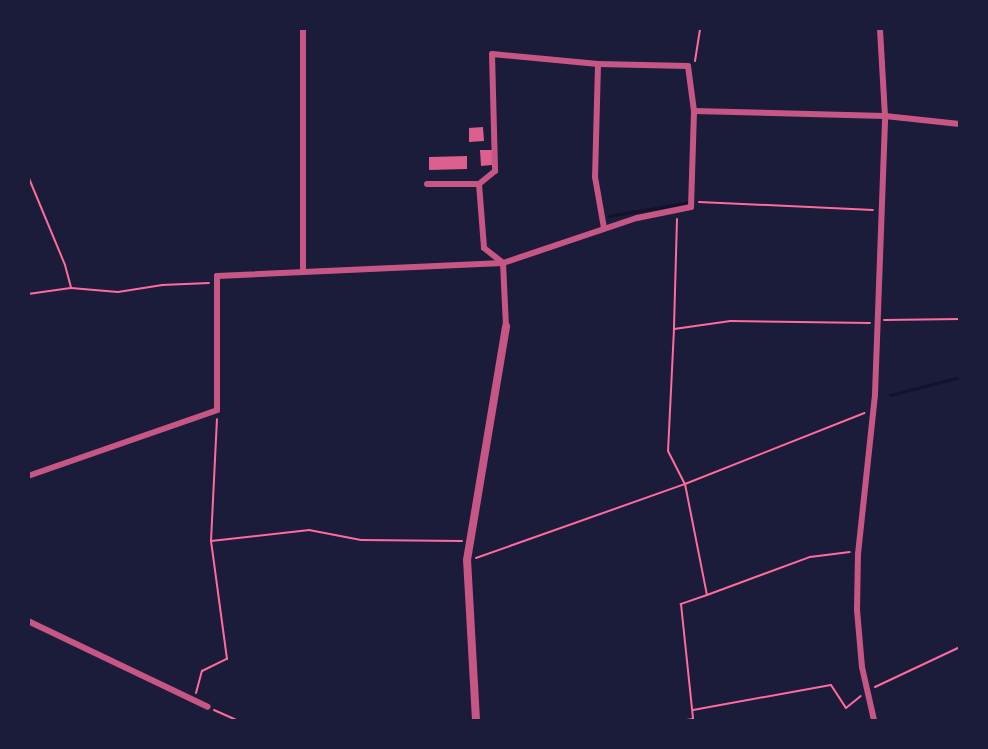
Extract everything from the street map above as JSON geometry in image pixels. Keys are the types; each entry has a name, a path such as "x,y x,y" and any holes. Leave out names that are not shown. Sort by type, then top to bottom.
{"street":[{"path":"303,28 303,270"},
{"path":"874,720 862,667 857,610 859,550 874,409 885,116 880,28"},
{"path":"28,476 217,410 217,276 303,270 503,263 604,228 691,207 693,201 694,111 688,67 598,64 492,54 495,171 479,184 427,184"},
{"path":"598,64 596,177 604,228"},
{"path":"694,111 885,116 960,124"},
{"path":"476,720 467,560 506,326 503,263 484,248 479,184"},
{"path":"28,621 208,707"}],"path":[{"path":"688,67 697,58 700,28"},
{"path":"28,176 61,254 70,288"},
{"path":"693,201 880,210"},
{"path":"677,210 668,451 685,484 707,595"},
{"path":"28,294 70,288 118,292 162,285 218,282"},
{"path":"674,329 730,321 877,322 960,319"},
{"path":"467,560 685,484 874,409"},
{"path":"194,700 202,671 227,659 212,541 217,410"},
{"path":"212,541 309,530 361,540 471,541"},
{"path":"686,720 693,719 681,604 810,557 859,550"},
{"path":"692,710 831,686 846,708 867,691 960,647"},
{"path":"208,707 236,720"}],"building":[{"path":"483,127 484,141 469,142 469,128"},
{"path":"480,150 492,150 492,165 481,166"},
{"path":"467,156 467,169 429,170 429,157"}],"waterway":[{"path":"609,216 690,202"},
{"path":"890,395 960,377"}]}
